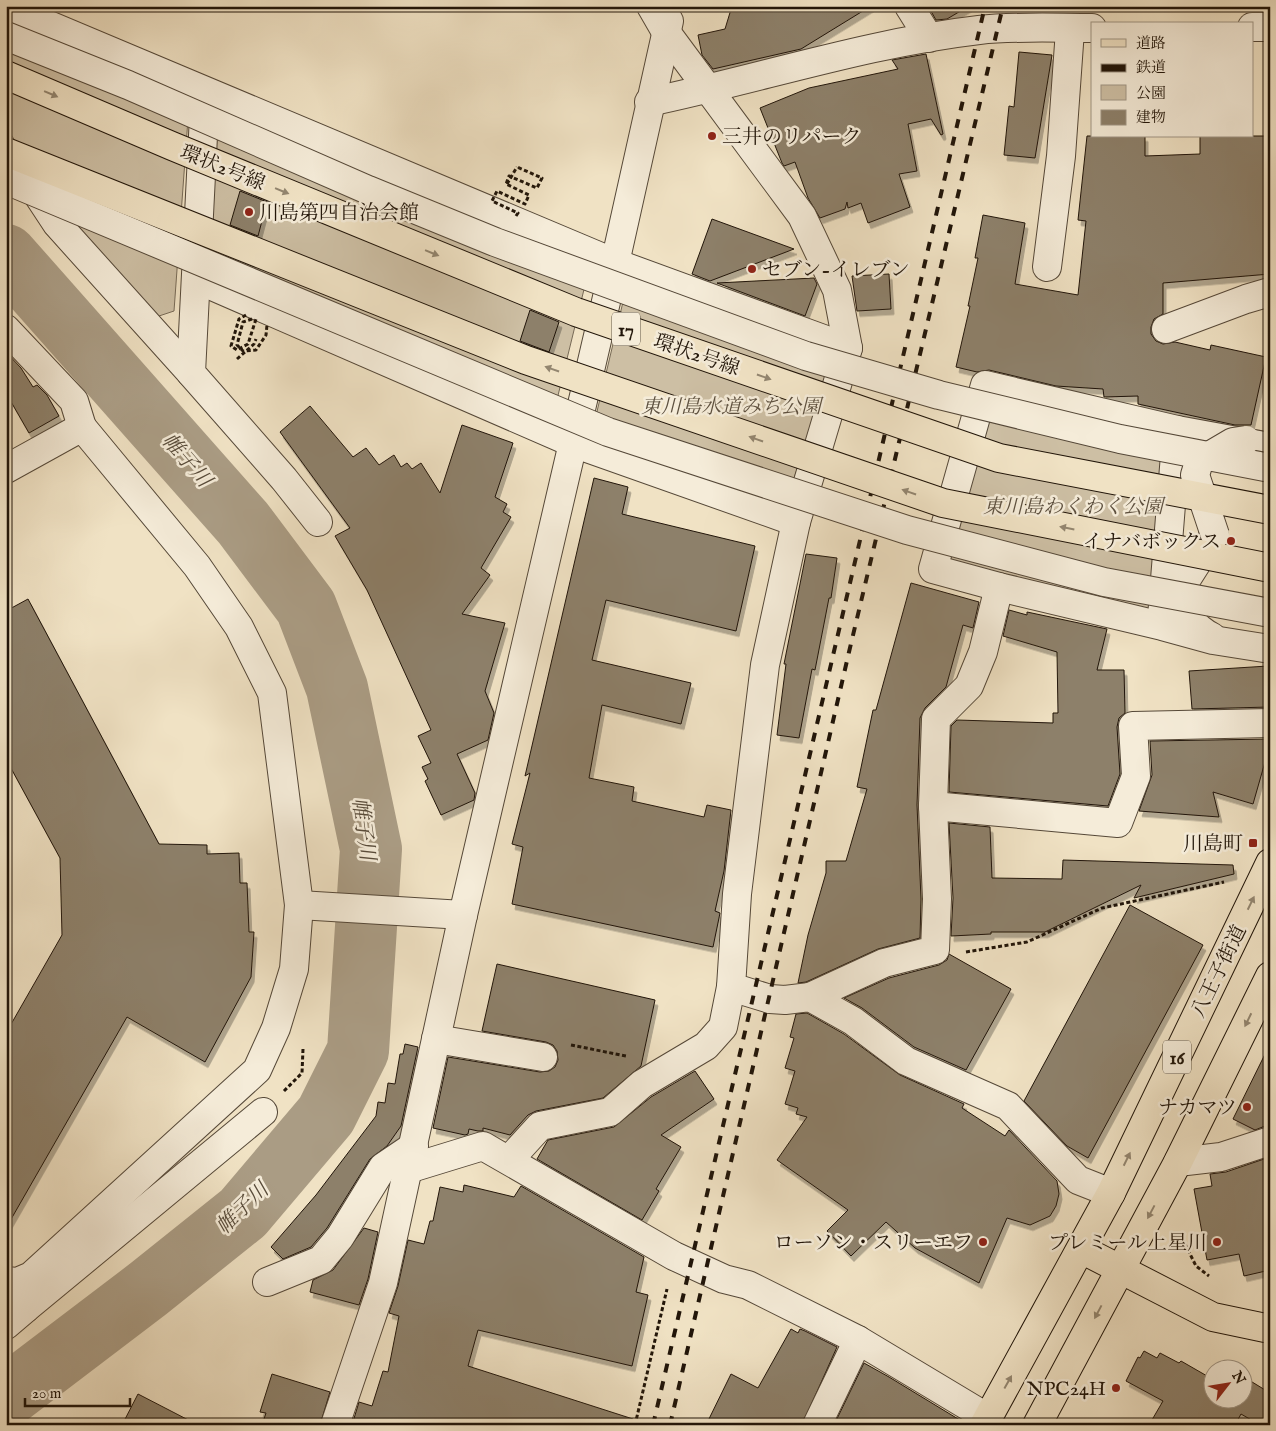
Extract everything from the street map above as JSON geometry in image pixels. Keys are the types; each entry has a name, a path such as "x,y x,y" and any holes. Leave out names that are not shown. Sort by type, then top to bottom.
{"main road":[{"name":"環状2号線","path":"6,75 172,146 576,312 990,455 1270,510"},
{"path":"6,150 526,360 942,503 1270,568"},
{"name":"八王子街道","path":"986,1422 1111,1193 1270,863"},
{"name":"16","path":"1038,1425 1178,1162 1270,976"},
{"path":"1081,1249 1213,1317 1270,1329"}],"street":[{"path":"509,1160 540,1126 610,1112 642,1084 706,1046 723,1026 731,987 737,894 765,665 796,522 848,348 836,290 802,216 710,90 669,19 651,6"},
{"path":"909,6 929,38"},
{"path":"6,7 615,263 848,348"},
{"path":"335,1425 383,1283 463,915 615,263 649,102 669,19"},
{"path":"649,102 710,90 825,60 929,38 998,29 1088,23 1061,156 1047,267"},
{"path":"1254,27 1270,27"},
{"path":"6,36 128,85 368,190 495,242 806,356 939,395 1111,437 1270,468"},
{"path":"191,373 206,91"},
{"path":"6,150 57,224 284,479 318,522"},
{"path":"6,180 608,432 906,530 1104,582 1270,612"},
{"path":"196,279 573,443 796,522"},
{"path":"1166,329 1270,292"},
{"path":"6,329 74,401 82,427 197,566 239,627 272,693 284,774 312,906 276,1028 257,1070 31,1276 12,1282 16,1317"},
{"path":"1270,445 1177,430 985,385 933,569 1213,640 1270,647"},
{"path":"6,469 82,427"},
{"path":"1162,626 1177,430"},
{"path":"1270,445 1246,440 1233,442 1199,462 1196,475 1215,535 1179,591 1185,612 1195,627 1211,637 1270,647"},
{"path":"731,987 770,999 785,1000 810,997 884,963 935,950 936,899 933,806 936,719 969,686 983,652 998,587"},
{"path":"933,806 1118,823 1136,776 1133,726 1270,723"},
{"path":"312,906 463,915"},
{"path":"810,997 853,1021 906,1061 1008,1106 1078,1180 1111,1193"},
{"path":"436,1039 543,1057"},
{"path":"16,1317 263,1112"},
{"path":"1178,1162 1221,1157 1270,1141"},
{"path":"267,1282 321,1260 340,1237 383,1167 411,1157 483,1146 674,1256 724,1279 748,1285 858,1340 986,1422"},
{"path":"817,1425 858,1340"}],"path":[{"path":"504,189 517,167 542,178 537,188 509,176 506,184 529,195 525,204 497,191 492,201 518,213 513,223"},
{"path":"248,344 237,350 230,346 239,319 254,313 259,316"},
{"path":"260,324 254,319 243,322 237,345 243,351 256,350 266,336 268,328 264,319"},
{"path":"237,359 254,344 259,333"},
{"path":"935,950 942,955 1027,942 1102,908 1226,882"},
{"path":"1182,1238 1196,1266 1210,1278"},
{"path":"635,1425 674,1256"}],"green space":[{"path":"6,29 189,105 174,311 153,318 65,217 6,127"},
{"path":"218,110 589,269 551,424 208,280"},
{"name":"東川島水道みち公園","path":"627,285 833,356 784,510 590,441"},
{"name":"東川島わくわく公園","path":"991,398 1168,440 1150,615 946,560"}],"building":[{"path":"732,6 871,6 801,49 713,69 702,55 698,35 725,29"},
{"path":"928,6 969,6 947,19 936,20"},
{"path":"1019,52 1052,55 1035,158 1004,155 1009,106 1014,107"},
{"path":"926,54 943,134 941,135 931,119 908,124 917,171 899,174 910,207 868,223 861,203 848,208 847,202 845,209 820,218 808,198 795,162 784,166 782,163 760,108 809,88 898,69 892,60"},
{"path":"1087,136 1091,136 1091,138 1145,138 1145,156 1200,154 1200,138 1254,138 1254,136 1270,136 1270,274 1163,283 1163,314 1154,319 1151,327 1151,334 1156,341 1163,344 1175,342 1210,350 1211,345 1266,357 1251,425 1235,425 1138,404 1138,396 1104,397 1103,389 1056,386 989,370 977,372 956,367 970,306 968,306 978,258 975,258 983,215 1025,223 1015,284 1078,295 1086,221 1078,220"},
{"path":"240,191 267,202 258,236 230,225"},
{"path":"712,219 794,249 710,281 692,274"},
{"path":"889,274 891,309 857,311 852,276"},
{"path":"814,278 817,284 805,316 717,283"},
{"path":"530,310 559,322 549,352 520,341"},
{"path":"6,352 21,368 33,387 37,385 47,395 59,416 29,433 6,393"},
{"path":"310,406 353,457 366,448 379,465 394,455 401,467 407,463 412,469 421,463 440,493 462,425 513,443 495,497 507,504 503,512 511,517 481,568 490,575 462,614 505,623 485,691 494,713 488,740 457,754 475,793 474,800 441,815 425,781 428,779 422,767 431,763 418,736 431,730 367,590 335,536 350,528 280,432"},
{"path":"594,478 628,487 622,514 755,546 736,631 606,600 592,660 691,683 681,724 602,705 589,778 634,787 632,801 704,817 707,805 731,810 724,871 715,911 720,913 713,947 512,904 523,847 512,844 530,773 525,776"},
{"path":"806,554 837,558 831,598 829,598 815,670 812,669 799,738 777,735 786,664 784,664"},
{"path":"911,583 979,602 973,628 963,625 946,687 925,708 920,718 917,805 921,899 920,938 878,949 806,982 798,983 808,935 826,873 826,861 846,861 867,789 857,787 873,710 876,710"},
{"path":"28,599 159,844 207,845 207,854 239,853 240,883 247,883 249,932 254,932 251,977 205,1062 127,1017 6,1228 6,1033 62,935 60,858 6,759 6,611"},
{"path":"1009,610 1107,629 1097,670 1124,670 1125,713 1119,718 1117,727 1120,774 1108,806 949,792 951,726 957,720 1053,723 1053,713 1058,713 1057,652 1003,636"},
{"path":"1268,666 1270,707 1192,709 1189,671"},
{"path":"1270,739 1270,763 1265,762 1253,804 1213,792 1219,817 1139,811 1152,775 1150,741"},
{"path":"949,823 990,827 992,878 1062,879 1063,860 1233,865 1234,874 1134,898 1141,885 1045,932 991,932 991,934 951,936 953,898"},
{"path":"1130,905 1203,945 1088,1158 1067,1146 1024,1101"},
{"path":"949,954 1011,989 966,1070 914,1047 862,1008 844,998 889,978 939,965 947,960"},
{"path":"497,964 655,1000 641,1066 603,1098 536,1111 528,1115 510,1135 483,1128 483,1131 469,1129 468,1134 465,1135 433,1128 448,1057 540,1072 549,1071 555,1067 558,1060 557,1051 553,1045 546,1042 482,1031"},
{"path":"807,1013 844,1034 900,1075 964,1104 962,1108 1005,1136 1009,1130 1057,1181 1059,1194 1056,1206 1050,1216 1030,1225 1007,1218 979,1283 915,1248 886,1222 851,1256 827,1231 848,1210 777,1160 807,1117 796,1114 798,1108 785,1104 795,1071 785,1068 794,1038 790,1037 796,1014"},
{"path":"405,1044 418,1047 401,1126 387,1146 370,1159 327,1228 311,1247 283,1259 271,1247 316,1195 376,1116 378,1102 385,1103 388,1083 395,1084 400,1054 403,1054"},
{"path":"1270,1044 1270,1116 1265,1126 1255,1130 1233,1119"},
{"path":"695,1071 714,1099 661,1135 681,1147 656,1189 659,1191 642,1220 537,1159 548,1140 614,1127 651,1097"},
{"path":"1267,1158 1270,1174 1270,1270 1244,1276 1239,1254 1207,1260 1194,1189 1212,1186 1210,1174 1226,1172"},
{"path":"464,1185 514,1197 521,1186 644,1257 636,1292 648,1295 632,1366 478,1330 468,1366 633,1419 632,1425 352,1425 359,1402 372,1406 383,1371 388,1372 399,1316 389,1313 398,1286 408,1240 424,1244 430,1221 433,1221 440,1187 463,1192"},
{"path":"364,1228 378,1232 368,1279 359,1305 310,1292 313,1280 333,1270"},
{"path":"791,1329 798,1333 800,1329 837,1347 802,1425 706,1425 731,1374 758,1388"},
{"path":"1144,1351 1157,1358 1160,1353 1179,1363 1181,1361 1204,1374 1204,1408 1254,1408 1254,1383 1270,1393 1270,1425 1260,1425 1241,1414 1235,1425 1149,1425 1163,1401 1126,1381 1138,1357 1140,1358"},
{"path":"864,1363 889,1377 968,1425 834,1425"},
{"path":"272,1374 330,1392 320,1425 262,1425 266,1413 260,1412"},
{"path":"138,1394 198,1425 122,1425"}],"waterway":[{"name":"帷子川","path":"6,255 243,523 306,607 337,688 371,849 358,1051 326,1115 243,1213 148,1289 6,1397"}],"railway":[{"path":"653,1425 985,6"},
{"path":"670,1425 849,652 1003,6"}],"place":[{"name":"三井のリパーク","path":"712,136"},
{"name":"川島第四自治会館","path":"249,212"},
{"name":"セブン-イレブン","path":"752,269"},
{"name":"イナバボックス","path":"1231,541"},
{"name":"川島町","path":"1253,843"},
{"name":"ナカマツ","path":"1247,1107"},
{"name":"ローソン・スリーエフ","path":"983,1242"},
{"name":"プレミール上星川","path":"1217,1242"},
{"name":"NPC24H","path":"1116,1388"}]}
